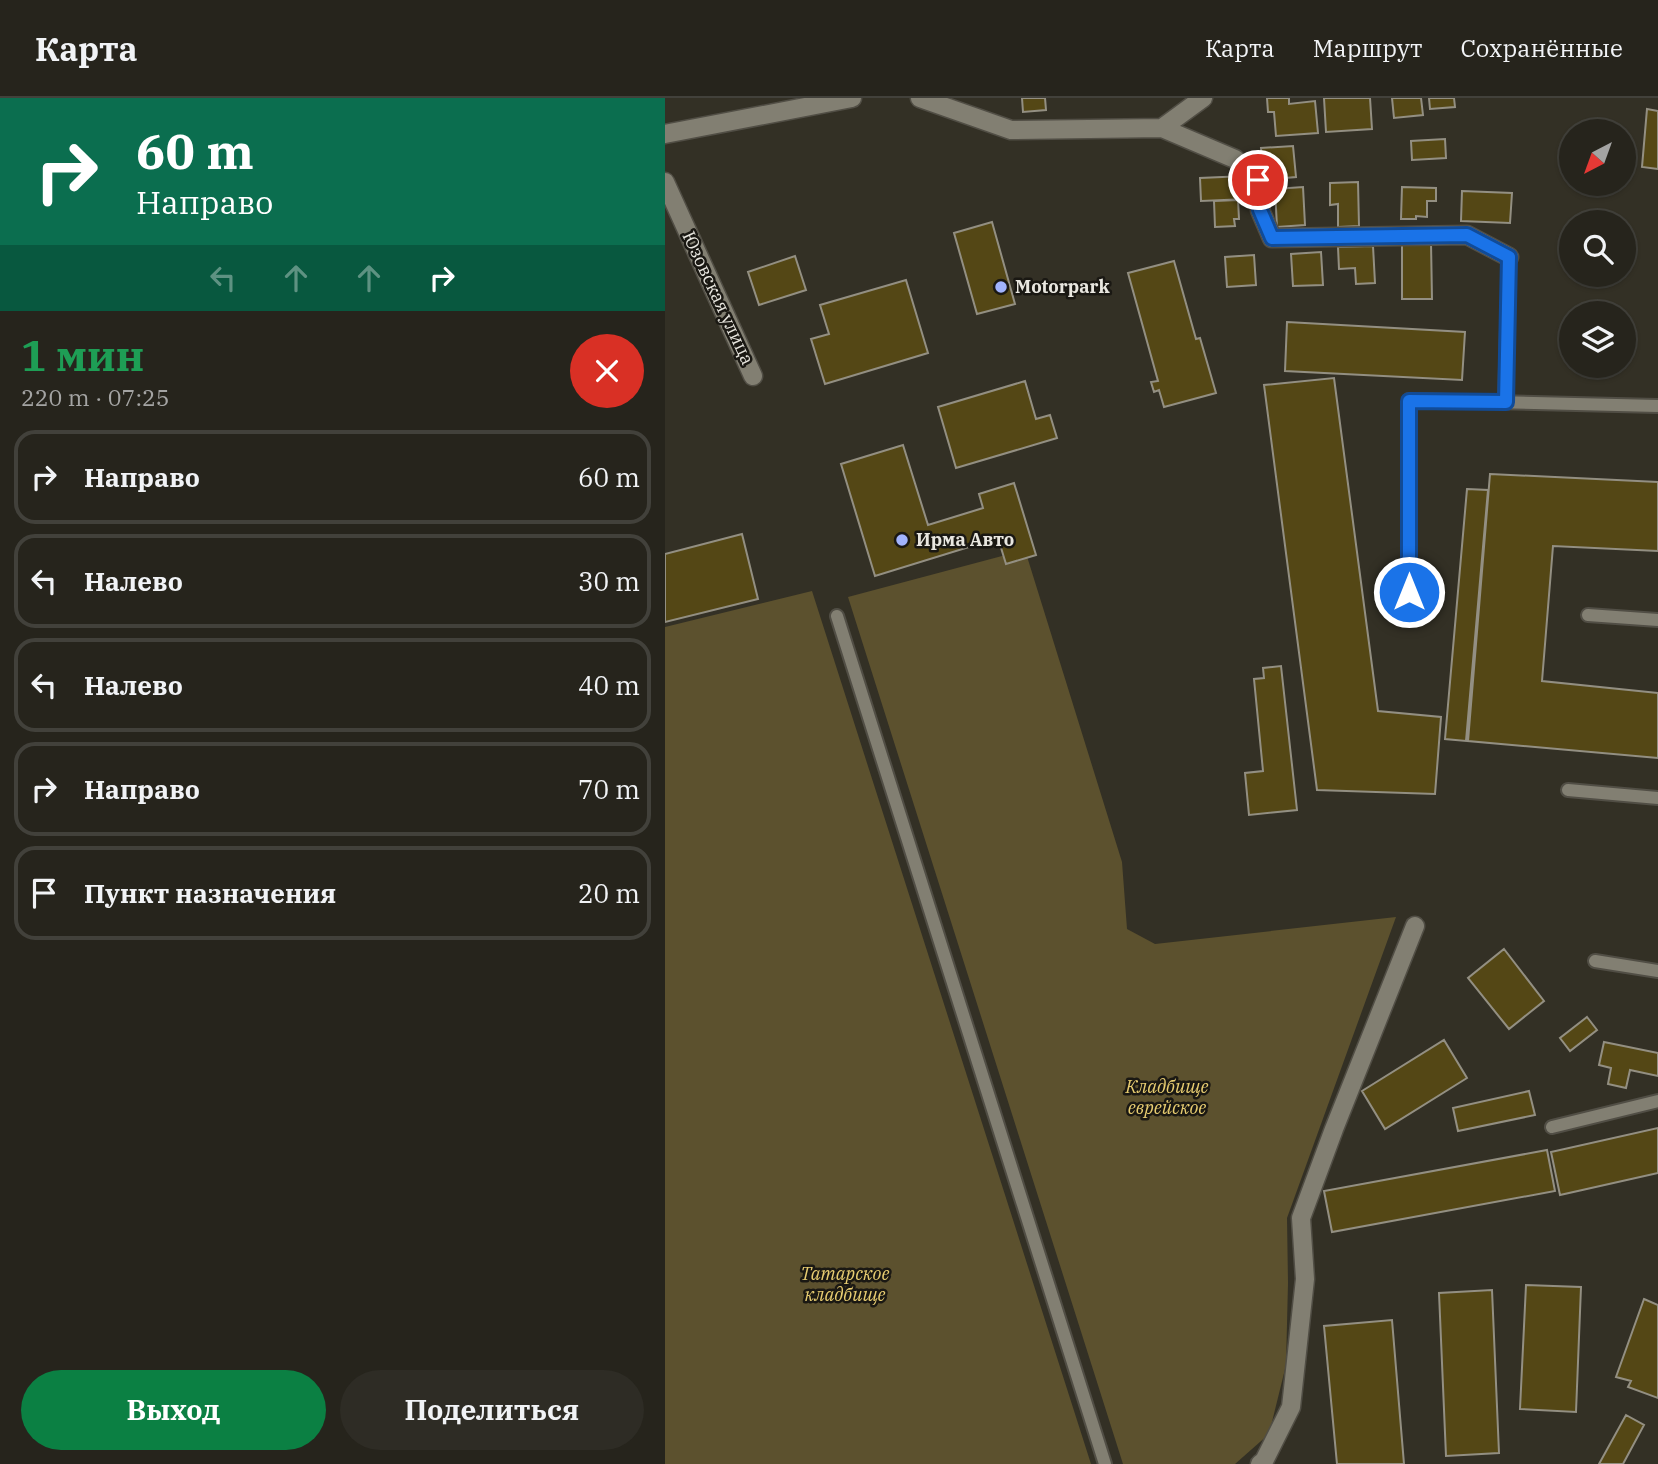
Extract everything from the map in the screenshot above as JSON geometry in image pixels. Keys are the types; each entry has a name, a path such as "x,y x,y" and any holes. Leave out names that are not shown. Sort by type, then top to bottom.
{"street":[{"path":"665,134 852,98"},
{"path":"920,98 1011,130 1162,128 1235,159 1258,180 1260,210 1272,238 1467,235 1509,257"},
{"path":"1162,128 1203,98"},
{"name":"Юзовская улица","path":"665,182 753,376"},
{"path":"1260,1464 1291,1407 1305,1279 1301,1218 1415,926"}],"lane":[{"path":"1506,402 1509,257"},
{"path":"1409,592 1409,401 1658,406"},
{"path":"1588,615 1658,620"},
{"path":"837,616 1105,1464"},
{"path":"1568,790 1658,798"},
{"path":"1595,961 1658,971"},
{"path":"1552,1126 1658,1101"}],"green space":[{"name":"Кладбище еврейское","path":"1025,550 1122,862 1127,929 1155,944 1396,917 1287,1218 1286,1365 1269,1434 1235,1464 1123,1464 848,597"},
{"name":"Татарское кладбище","path":"812,591 1091,1464 665,1464 665,627"}],"building":[{"path":"1022,98 1045,98 1046,110 1023,112"},
{"path":"1267,98 1289,98 1289,104 1315,101 1318,133 1276,136 1274,112 1268,112"},
{"path":"1324,98 1370,98 1372,129 1326,132"},
{"path":"1392,98 1421,98 1423,115 1394,118"},
{"path":"1429,98 1454,98 1455,107 1430,109"},
{"path":"1647,109 1658,111 1658,169 1642,167"},
{"path":"1445,139 1446,158 1412,160 1411,141"},
{"path":"1293,146 1296,177 1263,180 1261,148"},
{"path":"1245,176 1247,199 1201,201 1200,178"},
{"path":"1358,182 1359,226 1338,227 1338,204 1330,205 1330,183"},
{"path":"1303,187 1305,225 1277,227 1275,189"},
{"path":"1402,187 1436,188 1436,201 1427,201 1427,217 1401,219"},
{"path":"1462,191 1512,193 1510,223 1461,221"},
{"path":"1238,200 1239,219 1234,219 1235,226 1215,227 1214,201"},
{"path":"992,222 1015,304 977,314 954,233"},
{"path":"1402,242 1431,242 1432,299 1402,299"},
{"path":"1373,246 1375,283 1356,284 1355,268 1339,269 1338,247"},
{"path":"1321,252 1323,285 1293,286 1291,254"},
{"path":"1254,255 1256,285 1227,287 1225,257"},
{"path":"795,256 806,290 759,305 748,272"},
{"path":"1174,261 1196,339 1200,338 1216,393 1164,407 1159,390 1154,392 1151,382 1158,381 1128,273"},
{"path":"906,280 928,353 825,384 811,339 829,334 820,305"},
{"path":"1287,322 1465,332 1462,380 1285,371"},
{"path":"1334,378 1378,711 1441,717 1435,794 1317,790 1264,385"},
{"path":"1025,381 1036,419 1050,415 1057,438 956,468 938,407"},
{"path":"903,445 928,525 983,508 979,494 1014,483 1036,555 1006,564 998,538 875,576 841,464"},
{"path":"1490,474 1658,482 1658,551 1553,546 1542,681 1658,693 1658,758 1468,741"},
{"path":"1467,489 1488,490 1466,741 1445,739"},
{"path":"742,534 758,599 665,622 665,554"},
{"path":"1281,666 1297,810 1249,815 1245,773 1263,771 1254,679 1264,678 1263,668"},
{"path":"1504,949 1544,1001 1509,1029 1468,978"},
{"path":"1587,1017 1597,1030 1570,1051 1560,1038"},
{"path":"1444,1040 1467,1078 1385,1129 1362,1091"},
{"path":"1604,1042 1658,1053 1658,1076 1630,1070 1626,1088 1608,1084 1611,1068 1599,1065"},
{"path":"1529,1091 1535,1115 1458,1131 1453,1108"},
{"path":"1658,1128 1658,1173 1560,1195 1551,1152"},
{"path":"1547,1150 1555,1191 1332,1232 1324,1191"},
{"path":"1526,1285 1581,1287 1576,1412 1520,1409"},
{"path":"1492,1290 1499,1453 1446,1456 1439,1293"},
{"path":"1644,1299 1658,1305 1658,1398 1628,1387 1631,1381 1616,1377"},
{"path":"1392,1320 1404,1464 1337,1464 1324,1326"},
{"path":"1626,1415 1644,1425 1623,1464 1599,1464"}],"place":[{"name":"Motorpark","path":"1001,287"},
{"name":"Ирма Авто","path":"902,540"}],"route":[{"path":"1258,180 1260,210 1272,238 1467,235 1509,257 1506,402 1409,401 1409,592"}]}
